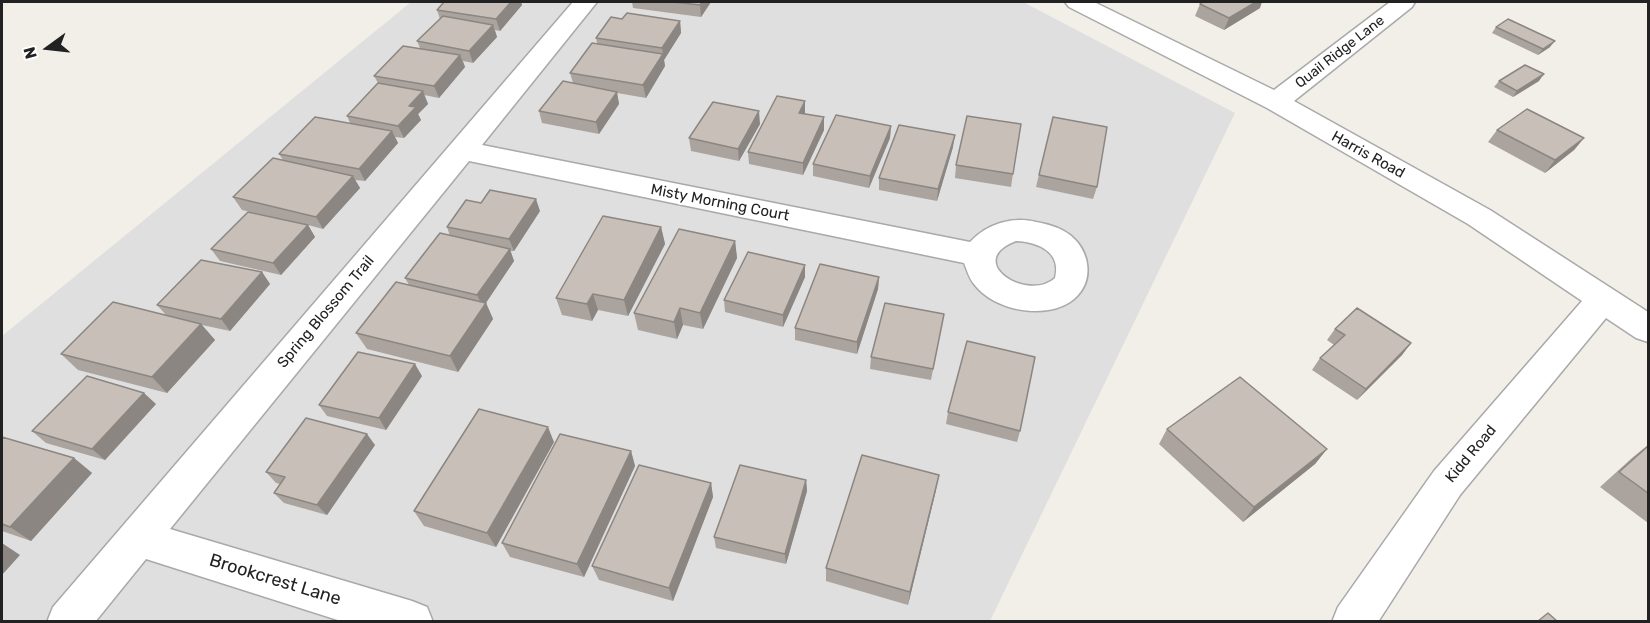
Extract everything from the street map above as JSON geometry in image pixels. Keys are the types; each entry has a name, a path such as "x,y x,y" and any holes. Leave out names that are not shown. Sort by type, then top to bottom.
{"street":[{"name":"Spring Blossom Trail","path":"68,621 585,2"},
{"name":"Harris Road","path":"1077,2 1276,102 1479,217 1648,329"},
{"name":"Quail Ridge Lane","path":"1276,102 1404,2"},
{"name":"Misty Morning Court","path":"460,150 979,255"},
{"name":"Kidd Road","path":"1353,621 1447,483 1604,298"},
{"name":"Brookcrest Lane","path":"137,538 412,621"}],"shaded area":[{"path":"411,2 1023,2 1235,113 990,621 2,622 2,336"}],"building":[{"path":"444,2 511,2 496,19 437,10"},
{"path":"673,2 702,2 700,5"},
{"path":"1203,2 1256,2 1229,18 1200,4"},
{"path":"627,13 680,21 662,48 596,38 611,17 622,19"},
{"path":"443,16 493,25 469,51 417,41"},
{"path":"1508,19 1555,41 1543,49 1496,27"},
{"path":"592,43 663,54 643,85 570,73"},
{"path":"403,46 460,55 434,86 374,76"},
{"path":"1525,65 1544,74 1517,91 1499,81"},
{"path":"563,81 617,92 596,122 539,111"},
{"path":"378,83 423,91 409,106 416,107 398,126 347,116"},
{"path":"777,96 805,101 799,113 824,117 803,163 748,152"},
{"path":"713,102 759,111 738,149 689,138"},
{"path":"1527,109 1584,138 1555,160 1497,130"},
{"path":"836,115 891,126 870,176 813,164"},
{"path":"967,116 1021,124 1013,174 956,165"},
{"path":"315,117 392,131 359,169 279,154"},
{"path":"1053,117 1107,127 1097,187 1039,175"},
{"path":"899,125 955,135 938,189 879,178"},
{"path":"273,158 353,176 316,217 233,197"},
{"path":"490,190 536,199 509,239 447,227 466,200 481,203"},
{"path":"248,212 308,225 273,263 211,249"},
{"path":"603,216 661,227 624,300 593,294 587,304 556,298"},
{"path":"679,229 735,241 700,313 680,308 674,322 634,313"},
{"path":"440,233 510,249 477,295 405,278"},
{"path":"748,252 805,265 783,315 724,300"},
{"path":"201,260 262,272 221,319 157,305"},
{"path":"820,264 879,277 857,342 795,328"},
{"path":"396,282 486,303 450,356 356,333"},
{"path":"113,302 201,324 152,377 61,354"},
{"path":"885,303 944,314 933,369 871,357"},
{"path":"1357,308 1411,343 1366,389 1320,358 1345,335 1335,329"},
{"path":"967,341 1035,357 1020,431 948,412"},
{"path":"358,352 415,364 379,418 319,405"},
{"path":"87,376 144,393 92,449 32,431"},
{"path":"1240,377 1327,449 1254,507 1167,429"},
{"path":"479,409 548,427 487,533 414,511"},
{"path":"306,418 367,434 317,505 274,493 285,477 266,472"},
{"path":"560,434 631,451 577,564 502,543"},
{"path":"2,437 74,458 10,527 2,524"},
{"path":"1648,446 1648,493 1619,472"},
{"path":"862,455 939,475 910,592 826,568"},
{"path":"639,465 711,483 669,588 592,566"},
{"path":"740,465 806,480 785,554 714,537"},
{"path":"1548,613 1557,621 1538,621"}]}
